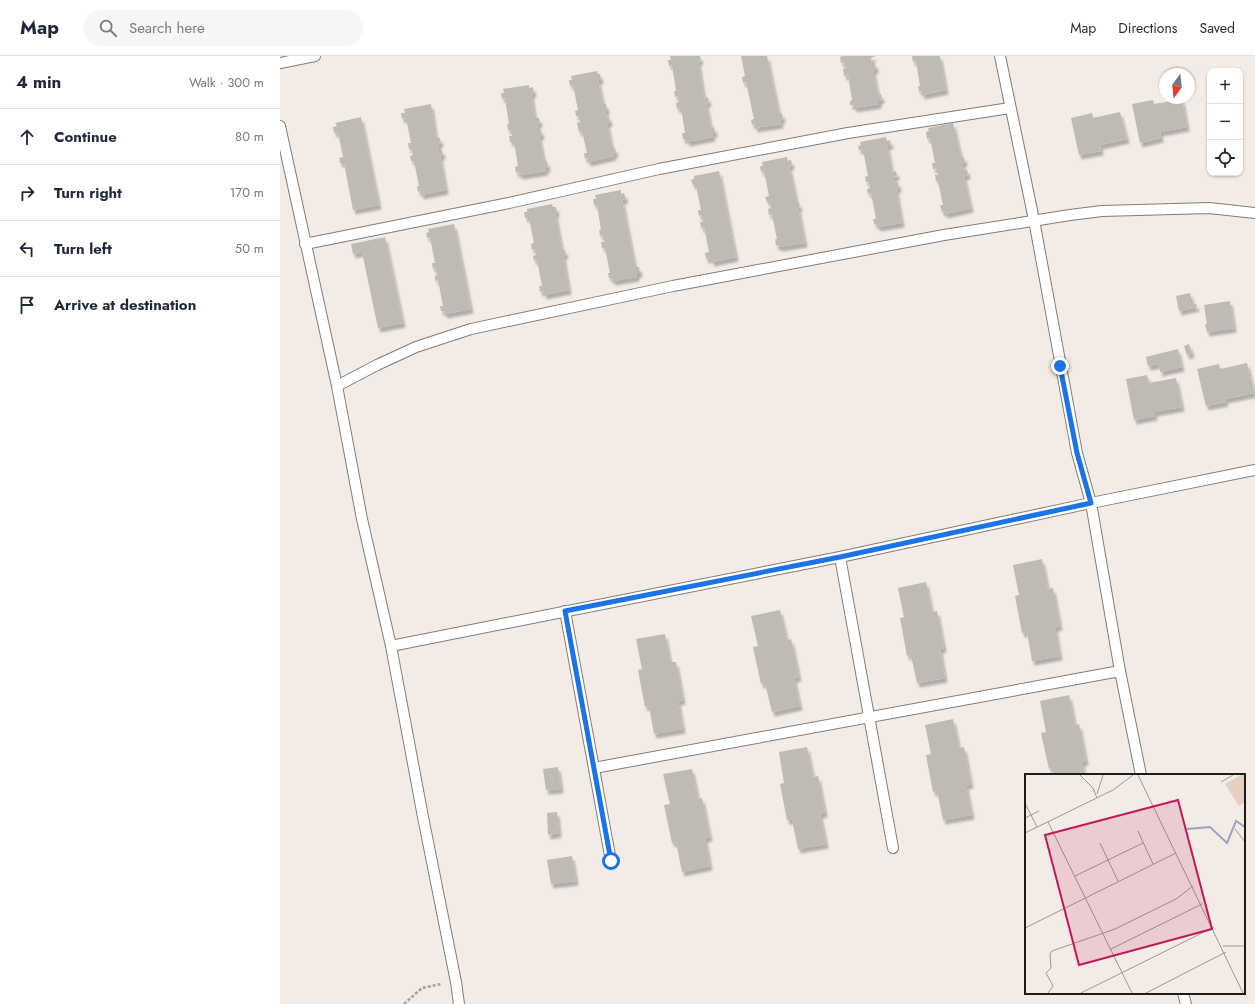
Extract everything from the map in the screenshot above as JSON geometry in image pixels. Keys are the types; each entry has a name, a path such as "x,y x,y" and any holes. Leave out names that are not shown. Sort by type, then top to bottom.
{"lane":[{"path":"280,63 315,56"},
{"path":"1000,56 1034,220 1076,446 1091,503 1120,671 1141,774"},
{"path":"305,244 509,203 659,169 848,133 1010,108"},
{"path":"280,126 336,386 362,519 391,646 459,1004"},
{"path":"336,386 416,347 471,329 673,286 944,235 1034,220 1102,211 1209,208 1255,213"},
{"path":"391,646 840,557 1091,503 1255,470"},
{"path":"840,557 893,848"},
{"path":"565,611 611,861"},
{"path":"594,768 1120,671"},
{"path":"1183,994 1186,1004"}],"path":[{"path":"404,1004 422,988 456,982"}],"building":[{"path":"670,56 700,56 701,60 698,61 704,98 708,97 709,102 706,103 711,128 714,127 715,133 712,133 713,137 687,142 687,139 683,139 682,133 685,133 681,108 677,109 676,103 679,102 678,96 675,97 674,91 676,91 672,65 669,66 668,60 671,60"},
{"path":"741,56 767,56 779,114 782,113 783,119 780,120 781,124 755,128 755,124 752,125 751,120 754,119 746,82 743,83 742,77 745,76"},
{"path":"876,56 871,58 872,63 875,63 876,69 873,70 878,95 881,94 882,99 879,100 879,104 854,108 854,105 850,105 850,101 852,100 848,75 844,76 843,69 846,68 844,62 841,63 840,57"},
{"path":"912,56 940,56 946,90 922,95 922,91 919,92 918,86 920,86 916,61 913,62"},
{"path":"597,71 598,74 600,74 601,80 598,80 603,104 606,104 606,117 609,116 610,122 607,123 612,148 615,148 616,153 613,153 614,156 588,162 588,158 585,159 584,153 587,153 582,131 579,132 577,123 580,122 579,116 576,116 575,111 578,110 573,85 570,86 569,80 572,80 571,76"},
{"path":"529,85 529,88 533,87 534,93 531,94 535,118 539,118 540,123 537,124 538,130 541,130 542,135 539,136 544,161 547,161 548,168 545,168 546,171 520,175 519,172 516,173 515,167 518,166 514,142 510,142 509,136 512,136 511,130 508,130 507,124 509,124 505,98 502,99 501,93 504,93 503,89"},
{"path":"1153,100 1154,104 1183,104 1187,127 1160,132 1161,138 1140,143 1132,104"},
{"path":"431,104 436,138 440,138 441,143 438,144 439,150 442,150 443,155 440,156 446,190 421,195 421,191 418,192 417,186 419,186 414,161 411,161 410,156 413,155 412,149 409,149 408,143 411,143 406,118 402,119 401,113 405,113 404,109"},
{"path":"1120,112 1127,139 1100,145 1101,151 1079,155 1071,118 1092,113 1093,118"},
{"path":"361,117 379,205 353,210 344,163 340,163 339,158 343,157 338,132 334,133 333,127 337,126 335,123"},
{"path":"953,123 961,157 964,157 965,162 962,163 963,170 967,169 968,175 964,176 971,208 945,214 945,211 942,212 940,205 943,205 938,181 936,181 935,175 938,175 937,168 933,169 932,163 935,163 930,138 927,139 926,132 929,131 928,128"},
{"path":"886,137 887,141 890,140 891,145 887,145 892,172 896,171 897,176 893,177 894,183 898,182 899,188 896,189 902,223 878,227 877,224 874,224 873,219 876,219 871,193 868,194 867,189 870,188 869,182 866,182 865,177 868,176 863,150 859,150 858,146 861,145 860,142"},
{"path":"787,157 788,161 791,160 792,165 789,166 797,203 799,203 800,207 798,208 805,243 779,247 776,245 775,239 777,239 772,214 769,215 768,209 771,208 770,202 767,202 765,197 769,196 764,171 761,172 760,166 763,166 762,162"},
{"path":"719,171 736,257 712,262 711,258 706,259 705,253 709,252 704,227 701,228 700,222 703,222 702,215 699,216 698,210 701,210 696,185 693,185 691,180 694,179 694,176"},
{"path":"621,190 621,194 624,193 626,199 622,200 635,267 639,267 640,273 637,273 637,277 613,281 612,278 609,278 608,273 610,273 605,248 602,248 601,242 604,242 603,235 600,236 599,230 601,230 597,205 594,205 593,199 596,199 595,195"},
{"path":"552,204 553,207 556,207 557,213 555,213 562,250 565,250 566,254 563,255 569,290 544,295 544,291 540,292 539,286 542,286 537,260 534,261 533,256 536,255 535,249 532,250 531,244 534,243 529,218 525,218 524,212 527,212 527,209"},
{"path":"454,224 471,309 445,314 444,311 441,311 440,306 443,306 438,280 435,281 435,276 437,275 436,268 433,269 432,263 435,263 430,237 427,238 426,233 429,232 428,229"},
{"path":"385,237 403,323 378,328 362,252 353,254 351,244"},
{"path":"1190,293 1193,304 1196,304 1197,307 1179,311 1176,296"},
{"path":"1230,301 1234,328 1207,332 1204,305"},
{"path":"1189,344 1192,353 1187,355 1184,346"},
{"path":"1178,349 1182,367 1160,372 1159,364 1148,366 1146,357"},
{"path":"1247,363 1254,393 1225,399 1226,402 1206,406 1197,369 1219,364 1220,369"},
{"path":"1147,375 1149,383 1176,378 1182,407 1154,412 1155,416 1134,420 1126,379"},
{"path":"1042,559 1048,589 1053,588 1060,626 1055,627 1060,656 1032,661 1027,632 1022,633 1015,596 1019,595 1013,565"},
{"path":"926,582 932,612 937,611 944,648 940,649 945,678 917,683 911,655 907,656 900,618 904,617 898,588"},
{"path":"780,610 787,640 791,639 799,677 794,678 800,706 772,712 765,683 761,684 753,647 758,646 751,616"},
{"path":"665,634 670,662 676,662 683,700 678,701 683,729 654,734 649,706 645,707 638,670 642,669 636,639"},
{"path":"1069,695 1075,725 1079,724 1086,761 1082,762 1085,774 1054,774 1053,768 1049,769 1041,733 1046,732 1040,701"},
{"path":"953,719 959,748 964,747 971,784 966,785 972,815 943,820 937,791 933,792 926,755 931,754 925,725"},
{"path":"807,747 813,777 818,776 825,813 820,814 826,844 798,849 792,820 787,820 780,784 784,783 779,752"},
{"path":"558,767 561,789 546,790 543,769"},
{"path":"692,769 698,799 702,798 710,837 705,838 710,866 682,872 676,842 672,843 664,805 670,804 663,774"},
{"path":"557,812 559,833 548,835 547,813"},
{"path":"572,856 576,881 551,884 547,860"}],"route":[{"path":"611,861 565,611 840,557 1091,503 1077,453 1060,366"}]}
